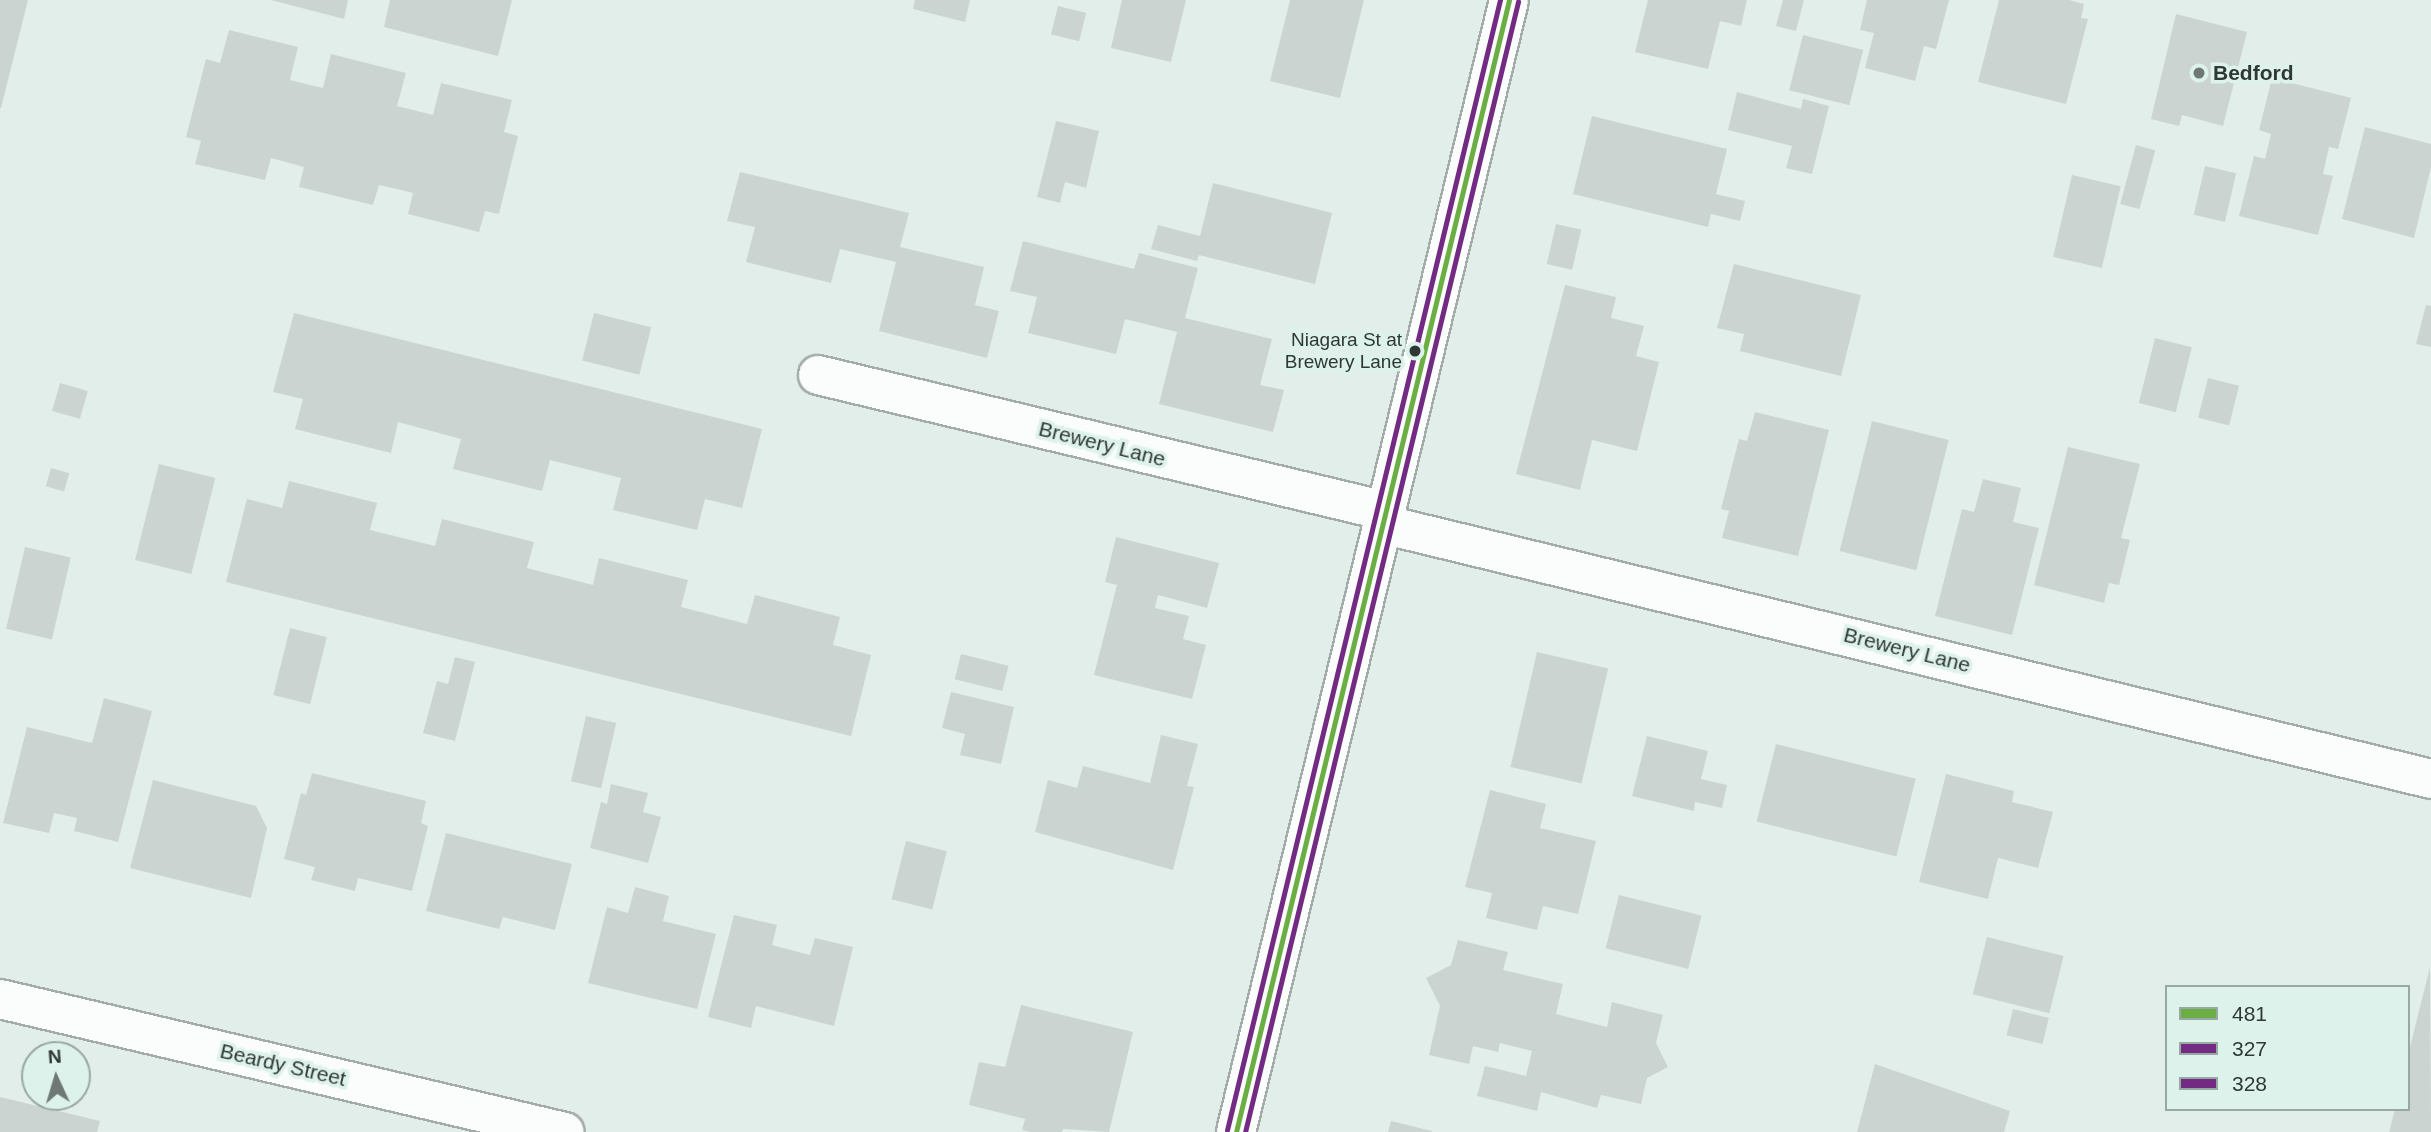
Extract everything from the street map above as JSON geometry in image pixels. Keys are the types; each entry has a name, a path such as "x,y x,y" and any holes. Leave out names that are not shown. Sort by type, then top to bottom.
{"street":[{"path":"1236,1132 1509,0"},
{"name":"Brewery Lane","path":"818,375 2431,779"},
{"name":"Beardy Street","path":"0,999 565,1132"}],"building":[{"path":"0,0 28,0 1,108 0,108"},
{"path":"271,0 348,0 344,19"},
{"path":"390,0 512,0 498,56 384,27"},
{"path":"915,0 970,0 965,22 913,9"},
{"path":"1122,0 1186,0 1171,62 1111,48"},
{"path":"1290,0 1364,0 1340,98 1270,81"},
{"path":"1648,0 1747,0 1741,26 1720,21 1708,69 1635,52"},
{"path":"1783,0 1804,0 1796,31 1776,26"},
{"path":"1867,0 1949,0 1936,49 1924,46 1915,81 1865,68 1874,33 1860,30"},
{"path":"1999,0 2069,0 2084,4 2081,18 2088,19 2066,104 1978,82"},
{"path":"1058,6 1086,13 1079,41 1051,34"},
{"name":"Bedford","path":"2176,14 2247,32 2223,126 2182,115 2179,126 2151,119"},
{"path":"229,30 298,47 290,80 306,84 323,88 331,54 406,73 397,106 433,115 441,83 512,100 504,132 518,136 499,214 485,211 479,232 408,214 413,193 397,189 379,185 373,205 299,187 304,167 271,158 265,180 195,164 201,141 186,137 206,59 220,63"},
{"path":"1803,35 1863,50 1849,105 1789,90"},
{"path":"2272,78 2351,98 2338,149 2329,147 2323,174 2333,176 2318,235 2239,216 2254,156 2265,159 2271,134 2259,130"},
{"path":"1737,92 1801,109 1803,99 1829,106 1812,174 1786,168 1792,146 1728,130"},
{"path":"1592,116 1727,149 1716,194 1745,201 1740,221 1711,214 1708,227 1573,194"},
{"path":"1056,121 1099,131 1086,188 1065,182 1060,203 1037,197"},
{"path":"2365,127 2431,144 2431,167 2414,238 2342,219"},
{"path":"2136,145 2155,150 2140,209 2120,204"},
{"path":"2205,166 2236,173 2225,222 2194,215"},
{"path":"740,172 909,213 900,247 984,267 975,305 999,311 987,358 879,331 896,262 840,249 831,283 746,262 755,227 727,221"},
{"path":"2072,175 2121,186 2102,268 2053,257"},
{"path":"1213,183 1332,213 1315,284 1199,255 1197,261 1151,249 1158,225 1200,236"},
{"path":"1556,224 1581,230 1572,270 1547,264"},
{"path":"1023,241 1134,269 1139,253 1198,268 1185,318 1272,339 1260,385 1284,390 1273,432 1159,404 1177,332 1125,319 1116,354 1028,333 1037,297 1010,291"},
{"path":"1734,264 1861,295 1841,376 1740,351 1744,334 1717,328"},
{"path":"1565,285 1616,297 1611,318 1644,326 1636,356 1659,362 1637,451 1592,440 1580,490 1516,474"},
{"path":"2426,305 2431,306 2431,347 2416,344"},
{"path":"294,313 762,429 742,508 705,499 697,530 613,510 621,478 550,460 542,491 453,469 461,439 398,422 391,453 295,429 303,399 273,392"},
{"path":"594,313 651,327 639,375 582,361"},
{"path":"2155,338 2192,347 2176,412 2139,403"},
{"path":"2208,378 2239,386 2229,426 2198,418"},
{"path":"60,383 88,391 80,419 52,411"},
{"path":"1755,412 1829,430 1798,556 1722,538 1729,511 1721,509 1739,439 1747,441"},
{"path":"1872,421 1949,440 1916,570 1840,551"},
{"path":"2068,447 2140,464 2121,538 2130,540 2119,585 2109,583 2104,603 2034,585"},
{"path":"159,464 215,478 191,574 135,560"},
{"path":"51,468 69,473 64,492 46,486"},
{"path":"1983,479 2021,488 2013,522 2039,528 2012,635 1935,616 1962,509 1974,512"},
{"path":"289,481 377,503 370,530 435,546 442,519 534,542 527,568 593,585 599,558 688,580 681,607 747,624 755,595 840,617 833,645 871,655 851,736 226,582 247,499 282,508"},
{"path":"1116,537 1219,563 1207,608 1158,595 1155,608 1189,616 1183,639 1206,645 1192,699 1094,675 1117,585 1105,582"},
{"path":"25,547 71,558 52,639 6,629"},
{"path":"290,628 327,637 310,704 273,695"},
{"path":"1537,652 1608,668 1582,783 1510,767"},
{"path":"961,654 1009,666 1002,691 955,679"},
{"path":"455,657 475,662 455,741 423,733 437,681 448,684"},
{"path":"951,692 1014,707 1001,764 960,755 965,734 942,728"},
{"path":"104,698 152,711 118,842 74,831 77,818 54,813 49,833 3,823 27,727 92,743"},
{"path":"586,716 616,723 601,788 571,781"},
{"path":"1161,735 1198,744 1187,786 1194,787 1173,870 1035,832 1048,780 1077,788 1083,766 1150,783"},
{"path":"1647,736 1708,751 1701,779 1727,785 1722,808 1695,802 1694,811 1632,796"},
{"path":"1776,744 1916,779 1896,856 1757,822"},
{"path":"312,773 426,801 421,823 428,826 412,891 358,878 355,891 311,880 315,867 284,859 301,793 306,795"},
{"path":"1946,774 2014,791 2012,802 2053,812 2038,868 1998,858 1988,899 1919,882"},
{"path":"153,780 256,806 267,828 251,898 130,868"},
{"path":"611,784 648,793 643,812 661,817 648,863 590,848 601,802 607,804"},
{"path":"1490,790 1546,804 1540,828 1596,841 1578,914 1543,906 1537,930 1486,918 1492,893 1465,887"},
{"path":"446,833 572,864 555,930 503,917 499,929 426,911"},
{"path":"906,841 947,851 932,909 891,899"},
{"path":"635,887 669,896 663,921 716,934 697,1009 588,983 607,907 628,913"},
{"path":"1619,895 1701,916 1688,969 1606,948"},
{"path":"734,915 777,925 772,945 810,955 815,938 853,947 834,1026 756,1006 751,1028 708,1017"},
{"path":"1987,937 2064,956 2049,1013 1973,994"},
{"path":"1458,940 1508,952 1503,970 1563,984 1556,1014 1607,1027 1612,1002 1663,1015 1656,1043 1668,1067 1647,1078 1641,1104 1601,1095 1597,1108 1541,1092 1537,1111 1477,1096 1485,1066 1526,1076 1532,1051 1500,1043 1498,1052 1473,1046 1469,1064 1429,1055 1440,1006 1426,978 1451,965"},
{"path":"2430,967 2431,1132 2389,1132 2394,1111 2410,1111 2410,1047"},
{"path":"1021,1005 1133,1032 1109,1132 1063,1129 1062,1132 1031,1132 1022,1130 1025,1119 969,1105 979,1062 1005,1067"},
{"path":"2013,1009 2049,1018 2042,1044 2006,1035"},
{"path":"1875,1064 2010,1111 2004,1132 1857,1132"},
{"path":"0,1097 21,1102 21,1111 58,1111 100,1121 97,1132 0,1132"},
{"path":"1391,1121 1432,1131 1432,1132 1388,1132"}],"transit line":[{"name":"328","path":"1227,1130 1500,0"},
{"name":"481","path":"1236,1132 1509,0"},
{"name":"327","path":"1245,1132 1518,2"}],"place":[{"name":"Bedford","path":"2199,73"},
{"name":"Niagara St at Brewery Lane","path":"1415,351"}]}
